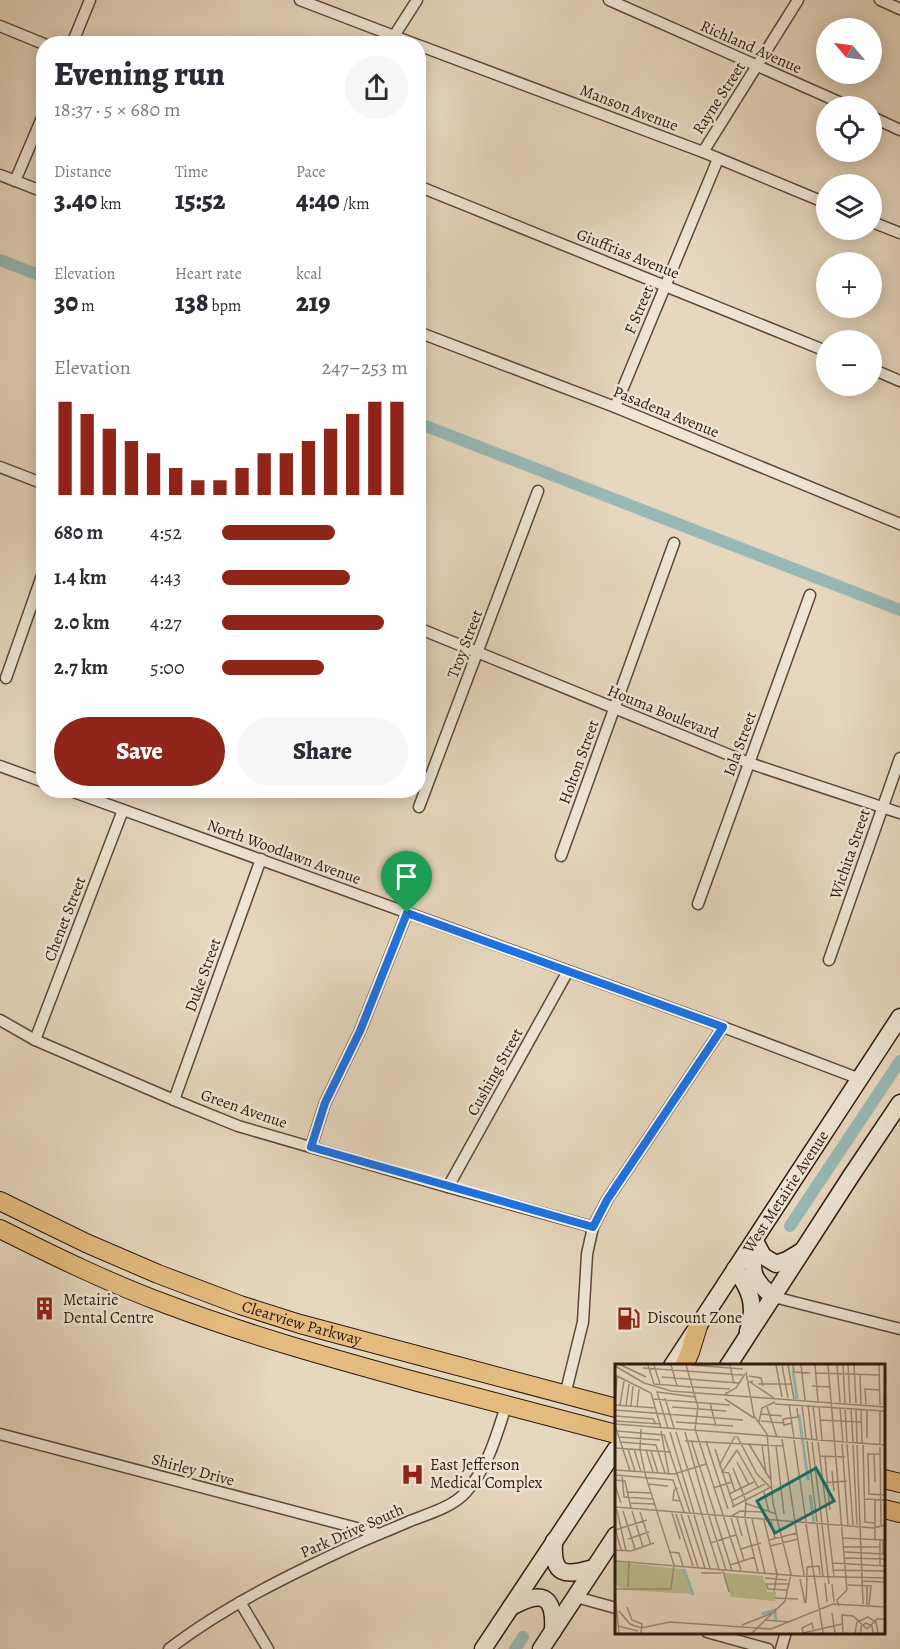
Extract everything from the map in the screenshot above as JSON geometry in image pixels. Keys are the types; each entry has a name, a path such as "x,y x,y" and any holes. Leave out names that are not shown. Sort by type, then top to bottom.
{"highway":[{"name":"Clearview Parkway","path":"0,1201 86,1243 158,1274 240,1305 300,1324 614,1408"},
{"name":"Clearview Parkway","path":"0,1229 74,1265 165,1304 234,1328 346,1362 615,1434"},
{"path":"684,1364 698,1326"},
{"path":"459,1392 472,1382 512,1392 523,1383"},
{"path":"885,1479 900,1483"},
{"path":"885,1509 900,1513"}],"main road":[{"name":"West Metairie Avenue","path":"673,1364 759,1236 900,1017"},
{"path":"730,1364 900,1103"},
{"path":"759,1236 763,1256 776,1264 804,1250"},
{"path":"759,1236 753,1258 753,1272 760,1286 774,1297"},
{"path":"735,1269 747,1284 752,1309 750,1327 745,1341"},
{"path":"717,1297 734,1290 742,1293 751,1302"},
{"path":"483,1649 615,1450"},
{"path":"541,1649 615,1536"},
{"path":"554,1541 553,1556 561,1571 577,1573 594,1568"},
{"path":"510,1608 527,1599 543,1598 554,1612 553,1631"}],"street":[{"path":"75,36 90,0"},
{"name":"Manson Avenue","path":"300,0 394,36"},
{"path":"394,36 417,0"},
{"name":"Richland Avenue","path":"609,0 826,96"},
{"name":"Rayne Street","path":"703,152 798,0"},
{"path":"880,0 900,9"},
{"path":"0,26 36,41"},
{"name":"Manson Avenue","path":"426,47 703,152 816,199"},
{"path":"882,122 900,130"},
{"path":"15,181 36,132"},
{"name":"F Street","path":"615,407 718,159"},
{"path":"0,175 36,189"},
{"name":"Giuffrias Avenue","path":"426,189 816,347"},
{"path":"882,226 900,233"},
{"name":"Pasadena Avenue","path":"426,335 615,407 900,524"},
{"path":"882,373 900,381"},
{"path":"0,467 36,481"},
{"name":"Troy Street","path":"426,789 538,491"},
{"name":"Holton Street","path":"561,856 674,543"},
{"path":"6,678 36,593"},
{"name":"Iola Street","path":"698,904 810,595"},
{"name":"Houma Boulevard","path":"426,631 749,763 900,813"},
{"name":"Wichita Street","path":"829,960 900,758"},
{"path":"0,766 36,779"},
{"name":"North Woodlawn Avenue","path":"90,798 723,1027 860,1079"},
{"name":"Troy Street","path":"419,807 422,798"},
{"name":"Chenet Street","path":"35,1040 123,810"},
{"name":"Duke Street","path":"174,1100 261,859"},
{"path":"311,1147 325,1103 360,1031 407,913"},
{"name":"Cushing Street","path":"448,1187 568,971"},
{"name":"Green Avenue","path":"0,1020 35,1040 238,1126 593,1227"},
{"path":"565,1395 583,1322 587,1254 593,1227 607,1200 723,1027"},
{"path":"774,1297 900,1329"},
{"name":"Park Drive South","path":"169,1649 240,1602 325,1558 445,1507 465,1494 482,1470 490,1453 506,1406"},
{"name":"Shirley Drive","path":"0,1434 379,1534"},
{"path":"576,1596 615,1608"},
{"path":"240,1602 268,1649"},
{"path":"715,1634 768,1649"},
{"path":"781,1649 785,1634"}],"waterway":[{"path":"0,260 36,274"},
{"path":"426,426 900,610"},
{"path":"790,1226 900,1061"},
{"path":"515,1649 523,1637"}],"place":[{"name":"Metairie Dental Centre","path":"45,1309"},
{"name":"Discount Zone","path":"629,1318"},
{"name":"East Jefferson Medical Complex","path":"412,1474"}],"route":[{"path":"407,913 723,1027 607,1200 593,1227 311,1147 325,1103 360,1031 407,913"}]}
